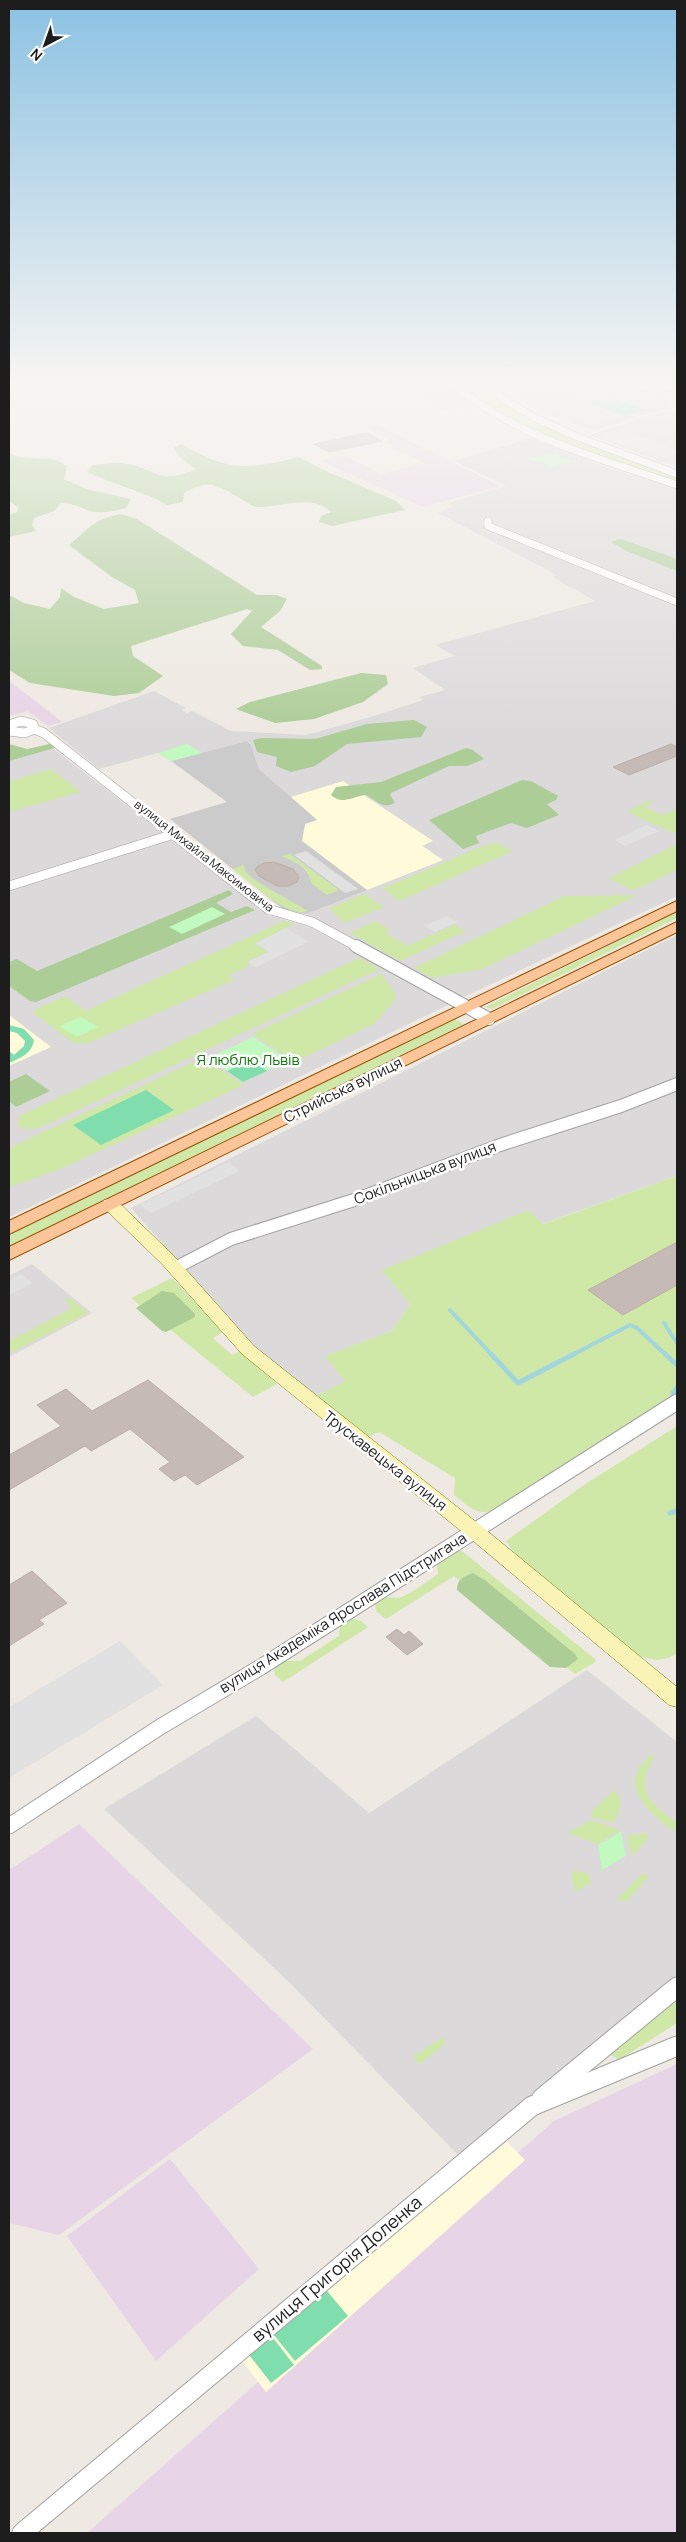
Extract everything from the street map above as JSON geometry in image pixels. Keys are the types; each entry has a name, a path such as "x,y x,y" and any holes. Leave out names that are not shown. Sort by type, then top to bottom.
{"main road":[{"name":"Стрийська вулиця","path":"9,1228 677,904"},
{"name":"Стрийська вулиця","path":"9,1254 677,926"}],"street":[{"path":"488,521 488,526 677,602"},
{"name":"вулиця Михайла Максимовича","path":"9,725 17,722 33,724 34,729 44,732 67,749 268,909 312,922 489,1018"},
{"path":"9,731 25,733 34,729"},
{"path":"9,886 174,834"},
{"name":"Сокільницька вулиця","path":"175,1268 231,1240 354,1200 500,1145 621,1106 677,1084"},
{"name":"Трускавецька вулиця","path":"110,1204 175,1268 248,1350 473,1530 677,1699"},
{"name":"вулиця Академіка Ярослава Підстригача","path":"9,1826 160,1728 261,1667 473,1530 677,1402"},
{"path":"532,2106 677,1987"},
{"name":"вулиця Григорія Доленка","path":"22,2533 532,2106 677,2046"}],"shaded area":[{"path":"402,498 458,498 423,507"},
{"path":"466,498 677,498 677,896 466,996 452,996 306,914 442,860 422,845 432,841 343,782 291,797 259,769 251,745 247,741 171,761 158,753 99,769 49,728 154,691 186,708 182,710 187,713 192,711 231,731 306,735 374,716 423,700 419,697 445,690 413,668 455,656 435,645 595,601 553,577 557,575 438,513 454,506 448,503"},
{"path":"9,681 62,722 48,726 28,711 9,716"},
{"path":"247,741 251,745 259,769 317,820 305,824 302,841 367,890 306,914 283,909 170,819 227,802 171,761"},
{"path":"9,746 25,752 50,746 269,915 309,927 444,998 448,1005 9,1217"},
{"path":"343,781 433,841 422,846 443,860 367,890 302,841 305,824 317,820 291,797"},
{"path":"647,825 659,831 625,846 614,840"},
{"path":"306,851 358,889 345,893 294,855"},
{"path":"447,916 458,922 435,932 424,926"},
{"path":"286,928 308,942 256,967 247,962 269,952 256,943"},
{"path":"677,935 677,1176 542,1224 383,1270 410,1304 392,1331 326,1356 346,1381 315,1396 254,1346 131,1208"},
{"path":"9,1015 51,1047 9,1066"},
{"path":"229,1162 240,1171 151,1213 139,1205"},
{"path":"32,1264 92,1313 9,1357 9,1276"},
{"path":"21,1274 33,1283 9,1295 9,1280"},
{"path":"120,1641 163,1685 9,1778 9,1707"},
{"path":"587,1670 677,1742 677,1976 601,2037 461,2158 289,1982 104,1809 256,1716 369,1813"},
{"path":"79,1824 313,2049 59,2235 9,2223 9,1870"},
{"path":"677,2064 677,2533 87,2533 554,2121"},
{"path":"507,2142 525,2160 266,2392 239,2357"},
{"path":"170,2159 259,2269 156,2361 67,2236"}],"green space":[{"path":"9,498 131,499 126,508 102,512 61,503 54,511 34,518 32,525 36,531 9,537 9,515 17,512 18,507 9,501"},
{"path":"153,498 183,498 183,502 167,505"},
{"path":"239,498 388,498 396,501 405,510 332,526 319,522 321,516 331,512 315,503 305,502 255,507"},
{"path":"121,514 137,519 257,595 277,595 287,599 280,611 261,627 322,666 322,669 310,670 278,650 243,646 231,634 252,611 247,609 131,646 133,656 163,676 139,693 114,696 30,683 9,670 9,595 24,603 50,609 60,597 61,588 74,597 104,609 139,603 135,590 112,577 69,545 97,522"},
{"path":"621,539 677,559 677,571 624,550 611,542"},
{"path":"361,673 386,675 388,684 363,702 314,719 275,723 236,709 250,702"},
{"path":"414,720 427,727 421,737 347,744 315,766 291,772 276,766 277,757 257,752 253,740 262,738 315,739 367,724"},
{"path":"54,743 58,747 9,761 9,744 27,749"},
{"path":"187,744 202,753 171,761 158,753"},
{"path":"466,748 473,750 484,759 467,766 449,766 391,793 390,795 395,803 390,805 382,805 365,795 347,800 339,800 331,795 336,787 381,782"},
{"path":"51,769 81,792 9,812 9,782"},
{"path":"522,780 531,781 558,796 556,800 547,804 559,815 527,828 511,823 476,836 479,843 463,849 429,820"},
{"path":"649,800 653,802 645,807 662,815 677,809 677,832 671,832 627,812"},
{"path":"498,843 513,851 399,901 383,888 483,846"},
{"path":"677,844 677,870 634,890 608,879"},
{"path":"290,854 339,890 327,895 311,883 304,869 292,860 281,856"},
{"path":"244,865 245,871 256,881 308,911 300,912 290,909 269,898 233,869"},
{"path":"229,890 233,894 216,903 231,912 247,906 255,910 36,1002 30,1001 9,986 9,962 17,959 37,971"},
{"path":"364,894 384,907 345,923 329,908"},
{"path":"638,895 482,969 432,978 414,968 564,896"},
{"path":"212,907 225,914 182,934 169,927"},
{"path":"677,912 677,918 492,1009 485,1007"},
{"path":"284,921 294,924 255,943 268,952 246,962 251,965 228,976 234,980 88,1043 74,1043 33,1013 34,1010 65,996 85,1011"},
{"path":"376,921 390,930 386,933 408,946 454,925 466,931 400,961 350,933"},
{"path":"359,958 380,969 39,1128 23,1129 17,1124 21,1115"},
{"path":"381,974 395,993 396,999 374,1024 294,1062 252,1034"},
{"path":"81,1017 98,1027 77,1037 59,1026"},
{"path":"455,1019 464,1024 9,1246 9,1235"},
{"path":"9,1025 24,1029 34,1040 28,1052 9,1063 9,1051 14,1055 24,1046 25,1041 17,1033 9,1031"},
{"name":"Я люблю Львів","path":"253,1037 289,1060 243,1082 208,1058"},
{"path":"202,1058 244,1085 58,1170 9,1187 9,1148"},
{"path":"251,1060 267,1071 243,1082 227,1071"},
{"path":"26,1074 50,1091 16,1107 9,1101 9,1082"},
{"path":"146,1090 174,1110 101,1145 73,1125"},
{"path":"677,1176 677,1396 494,1510 483,1512 468,1506 454,1495 455,1478 379,1432 367,1437 315,1396 345,1381 325,1356 392,1331 410,1304 382,1270 529,1210 543,1224"},
{"path":"172,1278 223,1332 213,1338 232,1355 242,1350 277,1384 253,1397 131,1298"},
{"path":"162,1291 174,1293 195,1314 195,1317 166,1332 162,1331 136,1308"},
{"path":"70,1298 88,1313 11,1353 9,1351 9,1341 72,1308 65,1301"},
{"path":"677,1426 677,1653 668,1658 654,1659 638,1655 520,1560 506,1541 584,1485"},
{"path":"458,1551 462,1551 596,1660 594,1663 575,1674 454,1576 386,1619 377,1612 374,1603 382,1598 404,1596 417,1589 438,1574 437,1564"},
{"path":"473,1573 486,1581 575,1654 578,1659 566,1668 550,1667 457,1590 461,1579"},
{"path":"350,1618 361,1621 368,1627 283,1682 275,1675 274,1667 280,1661 300,1661 339,1636 340,1625"},
{"path":"653,1754 655,1755 646,1778 645,1787 647,1795 658,1808 677,1823 673,1831 645,1805 635,1785 636,1775 642,1765"},
{"path":"614,1790 620,1802 614,1823 591,1817 592,1811"},
{"path":"591,1820 620,1830 597,1844 568,1833"},
{"path":"621,1831 626,1856 602,1870 598,1845"},
{"path":"648,1833 648,1839 632,1856 627,1835"},
{"path":"575,1870 589,1874 591,1883 575,1892 571,1873"},
{"path":"643,1873 649,1876 626,1902 617,1899"},
{"path":"677,1993 677,2023 619,2060 609,2054"},
{"path":"443,2037 445,2043 443,2046 421,2063 416,2062 414,2056"},
{"path":"327,2291 348,2316 295,2361 274,2335"},
{"path":"270,2334 294,2365 271,2383 247,2352"}],"building":[{"path":"671,744 677,747 677,756 629,775 613,767"},
{"path":"274,862 293,869 299,877 297,882 289,886 277,886 259,876 255,870 264,863"},
{"path":"677,1242 677,1285 623,1315 588,1290"},
{"path":"148,1380 244,1457 197,1485 185,1475 174,1481 159,1469 170,1462 130,1429 91,1451 85,1446 9,1490 9,1455 61,1426 37,1405 66,1389 92,1411"},
{"path":"32,1571 67,1603 39,1620 44,1624 9,1646 9,1585"},
{"path":"397,1629 404,1635 409,1631 423,1644 407,1655 386,1637"}],"waterway":[{"path":"450,1310 492,1355"},
{"path":"664,1323 677,1343"},
{"path":"572,1355 630,1325 637,1328 666,1355"},
{"path":"491,1354 518,1383 574,1354"},
{"path":"665,1354 677,1365"},
{"path":"675,1396 673,1393 677,1388"},
{"path":"670,1513 677,1511"}]}
